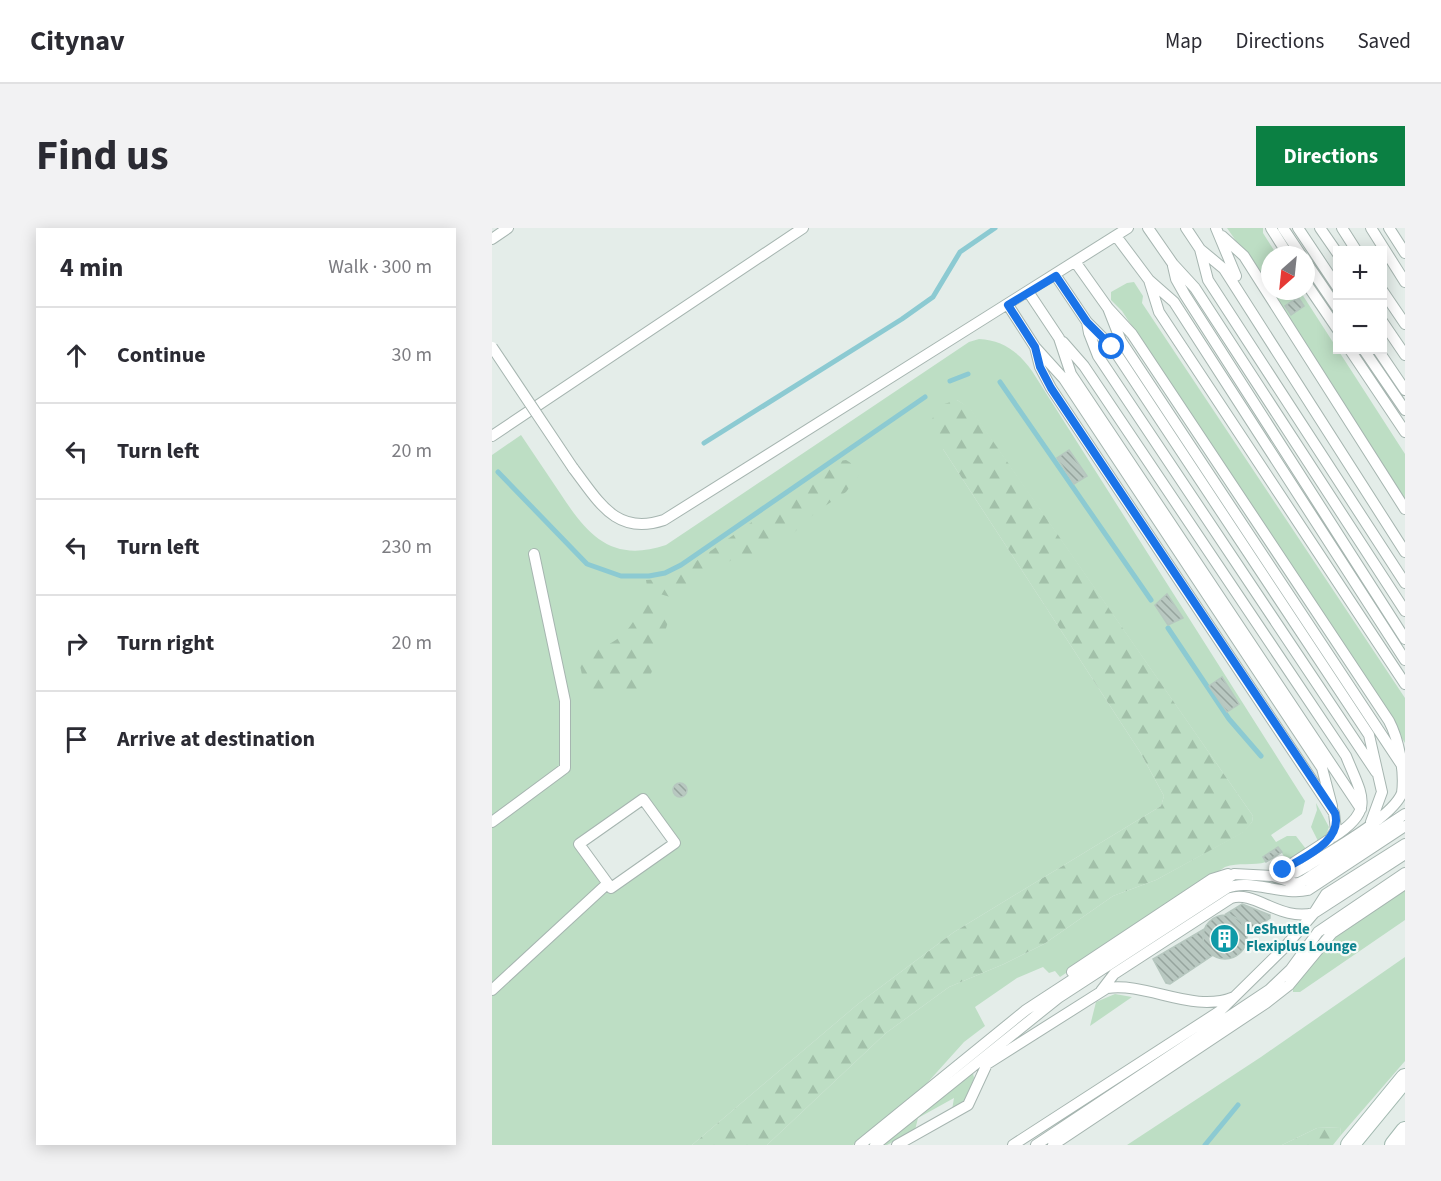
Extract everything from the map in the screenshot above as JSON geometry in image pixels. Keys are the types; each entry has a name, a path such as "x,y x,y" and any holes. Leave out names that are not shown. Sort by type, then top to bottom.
{"main road":[{"path":"1350,1145 1405,1078"},
{"path":"1394,1145 1405,1131"}],"lane":[{"path":"492,239 508,228"},
{"path":"492,436 803,228"},
{"path":"492,347 573,468 602,507 613,516 631,524 647,526 664,520 1056,276 1128,228"},
{"path":"1148,228 1173,264 1195,288 1405,611"},
{"path":"1186,228 1200,249 1224,269 1405,552"},
{"path":"1271,228 1282,246"},
{"path":"1283,228 1295,246"},
{"path":"1298,228 1333,280"},
{"path":"1320,228 1333,247"},
{"path":"1342,228 1353,246"},
{"path":"1371,228 1405,282"},
{"path":"1389,228 1405,253"},
{"path":"1218,232 1244,256 1405,509"},
{"path":"1218,232 1229,265 1405,538"},
{"path":"1116,236 1149,280 1174,302 1405,660"},
{"path":"1200,249 1208,280 1405,583"},
{"path":"860,1145 1053,992 1234,873 1273,876 1297,872 1388,812 1404,791 1404,769 1121,341 1108,308 1076,263"},
{"path":"1173,264 1176,279 1185,295 1405,639"},
{"path":"1315,275 1333,302"},
{"path":"1056,276 1087,322 1112,347 1369,735 1380,777 1380,803 1372,821 1364,829"},
{"path":"1149,280 1159,312 1405,684"},
{"path":"1029,292 1059,338 1084,366 1346,756 1361,795 1361,809 1352,824 1273,876"},
{"path":"1315,296 1333,323"},
{"path":"1387,296 1405,324"},
{"path":"1008,305 1035,347 1064,379 1322,768 1335,813 1336,830 1330,839"},
{"path":"1087,322 1098,356 1380,777"},
{"path":"1387,327 1405,355"},
{"path":"1059,338 1071,374 1361,809"},
{"path":"1035,347 1040,367 1051,388 1335,813"},
{"path":"1353,354 1405,432"},
{"path":"1367,354 1405,410"},
{"path":"1381,354 1405,390"},
{"path":"492,822 565,768 566,701 534,554"},
{"path":"643,799 675,843 611,888 607,884 579,844 643,799"},
{"path":"1273,876 1296,884 1305,880 1405,814"},
{"path":"875,1145 1058,998 1227,888 1248,885 1294,893 1308,890 1405,826"},
{"path":"1013,1145 1213,1016 1284,948 1314,914 1326,894 1405,844"},
{"path":"1100,991 1114,974 1231,898 1242,897 1292,915 1314,914 1405,854"},
{"path":"1036,1145 1269,990 1291,969 1318,932 1405,873"},
{"path":"492,990 607,884"},
{"path":"1053,1145 1266,1003 1288,985 1332,933 1405,884"},
{"path":"897,1145 968,1105 982,1070 987,1064 1100,991 1113,987 1222,1002 1239,993"}],"green space":[{"path":"1227,228 1263,228 1263,233 1271,246 1261,246 1261,277"},
{"path":"1134,282 1143,296 1142,303 1405,698 1405,743 1122,311 1111,300 1111,292 1127,283"},
{"path":"1277,300 1306,300 1333,342 1333,354 1341,354 1405,454 1405,500"},
{"path":"979,339 987,340 1009,348 1032,371 1305,801 1302,814 1271,835 1276,842 1287,836 1296,836 1306,849 1287,861 1278,847 1263,857 1266,862 1225,867 1060,977 1055,971 1049,973 1043,967 1017,978 975,1007 985,1026 964,1042 919,1092 853,1145 767,1145 886,1033 949,987 1044,944 1113,896 1156,880 1243,832 1252,822 1253,816 970,409 957,400 943,449 1140,752 1164,796 1161,806 954,932 858,1004 692,1145 492,1145 492,455 521,435 570,508 592,533 603,542 616,548 631,551 647,550 666,545 969,342","holes":["643,799 674,843 607,884 579,844"]},
{"path":"957,400 970,408 1253,816 1252,822 1244,832 1156,880 1113,896 1044,944 949,987 886,1033 767,1145 692,1145 858,1004 954,932 1161,806 1164,796 1140,752 943,449 932,419 941,405"},
{"path":"846,460 857,467 859,475 846,492 816,512 788,538 754,554 731,560 677,599 660,594 647,586 646,580 664,579 685,569 839,461"},
{"path":"653,597 673,607 646,689 640,693 588,689 584,684 579,661 622,635"},
{"path":"1316,803 1329,827 1326,835 1318,841 1311,827 1317,810"},
{"path":"1405,890 1405,920 1300,992 1293,992 1293,987 1333,938"},
{"path":"1405,957 1405,1061 1341,1135 1340,1127 1317,1128 1282,1145 1127,1145 1261,1057"},
{"path":"1115,994 1132,997 1090,1026 1096,1002"},
{"path":"973,1073 974,1078 967,1099 952,1110 954,1098 918,1118 915,1130 887,1145 881,1145"},
{"path":"1340,1127 1341,1135 1333,1145 1282,1145 1317,1128"}],"building":[{"path":"1294,300 1300,300 1304,306 1291,315 1285,306"},
{"path":"1069,450 1087,476 1074,484 1057,458"},
{"path":"1167,594 1183,618 1168,625 1155,605"},
{"path":"1222,677 1239,704 1227,712 1209,686"},
{"path":"677,783 683,783 687,790 683,797 677,797 673,793 673,787"},
{"path":"1278,847 1282,852 1266,862 1263,857"},
{"path":"1242,904 1270,915 1270,918 1247,934 1240,920 1226,914"},
{"name":"LeShuttle Flexiplus Lounge","path":"1225,915 1234,916 1241,921 1246,928 1246,946 1241,953 1234,958 1225,959 1216,958 1209,953 1204,946 1203,937 1204,928 1209,921 1216,916"},
{"path":"1204,929 1203,942 1213,955 1170,984 1166,983 1153,959"}],"waterway":[{"path":"704,443 902,319 933,297 960,252 995,228"},
{"path":"950,381 968,374"},
{"path":"1000,382 1151,600"},
{"path":"498,472 587,564 621,576 649,576 665,573 681,565 925,397"},
{"path":"1168,628 1229,719 1261,756"},
{"path":"1205,1145 1238,1105"}],"place":[{"name":"LeShuttle Flexiplus Lounge","path":"1225,938"}],"route":[{"path":"1112,347 1087,322 1056,276 1008,305 1035,347 1040,367 1051,388 1310,779 1335,813 1337,822 1334,835 1283,870"}]}
